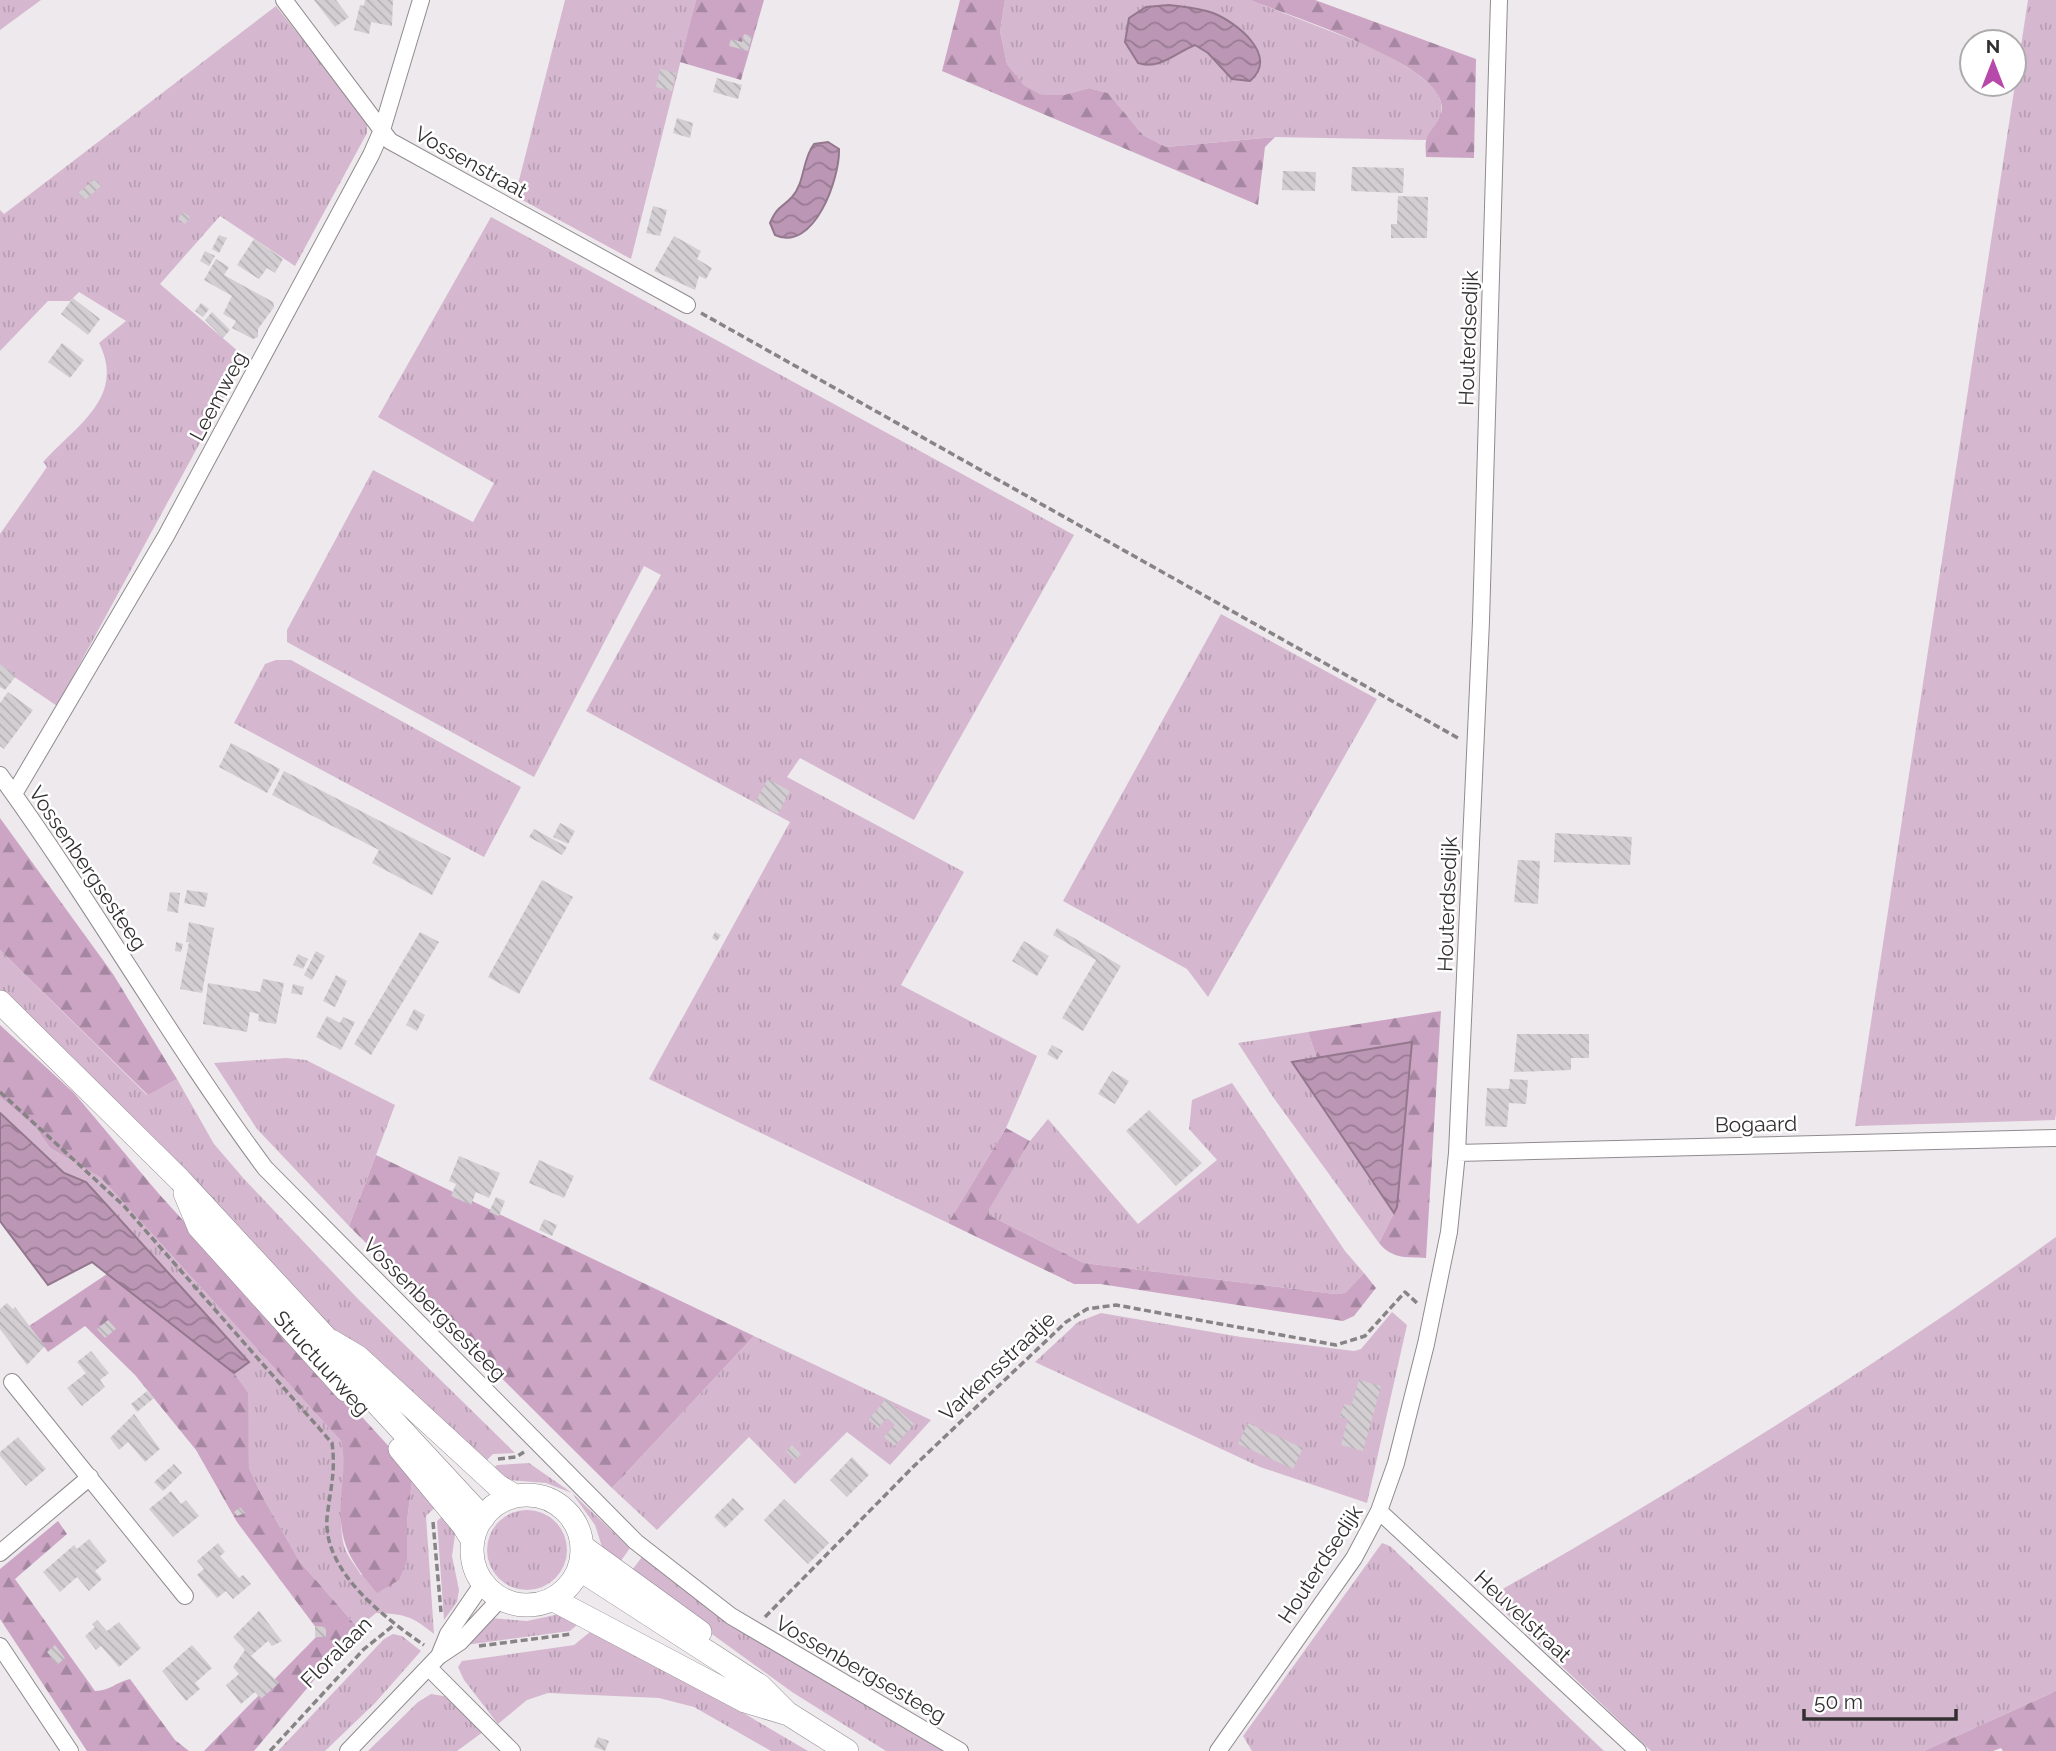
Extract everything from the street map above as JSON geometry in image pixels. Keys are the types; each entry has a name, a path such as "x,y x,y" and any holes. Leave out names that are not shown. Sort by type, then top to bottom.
{"main road":[{"name":"Structuurweg","path":"0,1002 180,1180 328,1340 346,1370 483,1518"},
{"name":"Structuurweg","path":"180,1180 199,1227 416,1467 473,1541"},
{"name":"Structuurweg","path":"328,1340 358,1357 498,1486 515,1496"},
{"path":"515,1496 544,1497 561,1506 574,1520 581,1558 573,1581 552,1599 527,1605 501,1598 483,1583 474,1562 473,1541 483,1518 500,1502 515,1496"},
{"path":"581,1558 767,1677 787,1713"},
{"path":"552,1599 745,1701 787,1713 847,1751"}],"street":[{"name":"Vossenstraat","path":"284,0 390,141 687,305"},
{"name":"Leemweg","path":"14,794 166,536 382,130 421,0"},
{"name":"Houterdsedijk","path":"1218,1751 1354,1558 1379,1511 1396,1463 1450,1232 1457,1153 1475,748 1499,0"},
{"name":"Vossenbergsesteeg","path":"0,775 60,859 215,1100 265,1168 636,1542 752,1630 960,1751"},
{"name":"Bogaard","path":"1457,1153 2056,1138"},
{"path":"12,1382 185,1596"},
{"path":"0,1553 90,1477"},
{"name":"Heuvelstraat","path":"1379,1511 1638,1751"},
{"path":"434,1662 448,1634 483,1583"},
{"path":"348,1751 434,1662 460,1642 501,1598"},
{"path":"0,1646 70,1751"},
{"path":"434,1662 512,1751"}],"path":[{"path":"687,305 1475,748"},
{"path":"0,1092 124,1206 332,1443 335,1469 327,1521 333,1546 351,1584 394,1625"},
{"name":"Varkensstraatje","path":"752,1630 999,1384 1066,1322 1087,1309 1116,1305 1336,1345 1365,1336 1405,1292 1432,1317"},
{"path":"446,1505 433,1523 442,1628 448,1634"},
{"name":"Floralaan","path":"270,1751 364,1649 394,1625 434,1662"}],"green space":[{"path":"0,0 41,0 0,30"},
{"path":"565,0 696,0 631,259 515,196"},
{"path":"696,0 764,0 741,80 680,62"},
{"path":"960,0 1005,0 1000,31 1007,64 1024,85 1042,95 1064,95 1089,88 1108,93 1143,135 1166,147 1275,137 1265,147 1258,205 942,71"},
{"path":"1005,0 1250,0 1379,50 1416,73 1436,89 1441,102 1441,119 1426,140 1275,137 1166,147 1143,135 1108,93 1089,88 1064,95 1042,95 1024,85 1007,64 1000,31","holes":["1169,5 1216,16 1245,33 1254,44 1259,58 1257,75 1232,79 1209,53 1195,45 1166,60 1147,66"]},
{"path":"1250,0 1315,0 1476,59 1474,158 1426,157 1426,141 1442,108 1432,86 1413,71 1357,41"},
{"path":"2028,0 2056,0 2056,1114 2055,1120 1855,1126 2013,98 2028,98 2028,28 2024,28"},
{"path":"276,6 367,121 367,133 295,266 220,216 160,284 246,358 57,706 0,667 0,534 47,467 43,462 94,409 102,395 106,379 106,362 99,343 126,321 79,292 70,301 48,301 0,351 0,210 4,214"},
{"path":"491,217 1074,535 914,820 800,758 787,777 964,872 901,985 1037,1056 1006,1128 948,1223 649,1079 790,822 586,711 661,575 644,566 534,777 287,642 287,630 373,470 473,522 494,483 378,417"},
{"path":"1221,614 1377,699 1208,997 1187,969 1063,901"},
{"path":"276,660 291,660 521,787 484,857 234,723 265,664"},
{"path":"0,818 113,974 177,1079 148,1095 0,950"},
{"path":"0,950 147,1095 177,1079 214,1144 245,1180 359,1300 515,1453 493,1454 484,1463 340,1336 99,1084 0,990"},
{"path":"1441,1011 1426,1258 1400,1256 1389,1252 1379,1243 1397,1207 1412,1042 1317,1058 1308,1032"},
{"path":"0,1025 74,1093 159,1194 413,1473 407,1521 407,1561 399,1580 377,1593 348,1551 341,1515 341,1441 101,1178 50,1148 35,1127 0,1097"},
{"path":"1308,1032 1317,1058 1293,1063 1394,1213 1379,1243 1273,1097 1238,1043"},
{"path":"286,1058 306,1060 395,1105 349,1226 257,1129 214,1063"},
{"path":"1232,1083 1345,1251 1364,1273 1345,1293 1335,1294 1084,1263 989,1215 988,1209 1030,1141 1048,1119 1138,1224 1217,1160 1189,1129 1192,1100"},
{"path":"0,1097 35,1127 50,1148 101,1178 341,1441 344,1467 342,1533 345,1550 361,1575 407,1561 407,1521 413,1473 440,1503 426,1516 434,1634 408,1617 386,1613 376,1613 358,1628 300,1562 249,1468 247,1393 234,1373 248,1362 86,1182 64,1173 0,1113"},
{"path":"1006,1128 1030,1141 989,1209 989,1215 1084,1263 1335,1294 1345,1293 1364,1273 1376,1288 1354,1316 1343,1321 1100,1284 1074,1284 948,1223"},
{"path":"376,1155 754,1336 612,1488 349,1226"},
{"path":"2056,1237 2056,1691 1924,1751 1651,1751 1489,1597 1634,1512 1848,1379"},
{"path":"107,1274 234,1373 248,1393 249,1468 261,1494 300,1562 358,1628 254,1751 204,1751 320,1633 237,1522 196,1450 135,1375 85,1326 48,1352 29,1326"},
{"path":"1392,1312 1407,1325 1367,1503 1260,1467 1035,1362 1078,1322 1101,1313 1241,1337 1354,1351 1361,1349"},
{"path":"754,1336 931,1420 890,1465 847,1432 795,1484 749,1437 657,1530 612,1488"},
{"path":"529,1463 572,1493 546,1483 507,1480 491,1470 497,1465"},
{"path":"572,1493 630,1548 618,1565 604,1553 595,1525"},
{"path":"527,1510 542,1513 555,1522 564,1535 567,1550 564,1565 555,1578 542,1587 527,1590 512,1587 499,1578 490,1565 487,1550 490,1535 499,1522 512,1513"},
{"path":"445,1514 456,1528 452,1556 459,1590 457,1602 444,1620 437,1521"},
{"path":"58,1521 67,1534 15,1579 95,1691 105,1690 130,1679 175,1740 189,1751 87,1751 0,1619 0,1569"},
{"path":"1382,1543 1390,1546 1604,1751 1252,1751 1243,1736"},
{"path":"642,1557 700,1602 948,1751 886,1751 792,1692 629,1574"},
{"path":"564,1613 584,1619 570,1631 465,1645 490,1618 527,1621"},
{"path":"595,1628 808,1751 771,1751 694,1707 659,1698 548,1693 527,1700 498,1724 464,1680 458,1667 462,1661 574,1645"},
{"path":"393,1634 402,1636 421,1651 375,1703 325,1751 278,1751 384,1639"},
{"path":"2056,1691 2056,1751 2003,1751 2001,1748 1993,1751 1924,1751"},
{"path":"431,1694 450,1697 483,1732 457,1751 368,1751 418,1702"}],"water":[{"path":"1169,5 1213,13 1243,32 1258,51 1260,61 1258,71 1250,81 1232,79 1208,53 1195,45 1160,62 1146,65 1138,63 1125,42 1129,18 1146,7"},
{"path":"828,142 839,149 838,162 822,210 802,233 789,238 775,235 770,223 796,191 810,150 814,144"},
{"path":"1412,1042 1397,1207 1394,1213 1292,1062"},
{"path":"0,1113 64,1173 86,1182 249,1362 234,1373 92,1262 48,1285 0,1221"}],"building":[{"path":"314,0 336,0 349,17 335,27"},
{"path":"365,0 393,0 392,26 371,22 369,34 354,30 360,5 364,6"},
{"path":"744,34 752,36 748,51 729,46 731,39 742,42"},
{"path":"660,69 676,73 672,91 656,87"},
{"path":"717,78 742,85 738,99 713,92"},
{"path":"677,118 693,123 690,138 673,133"},
{"path":"1352,167 1404,168 1403,193 1351,191"},
{"path":"1283,171 1316,172 1315,191 1282,190"},
{"path":"95,179 101,186 85,200 78,193"},
{"path":"1398,196 1428,197 1427,238 1391,238 1391,224 1397,224"},
{"path":"653,206 667,210 660,236 646,233"},
{"path":"183,212 190,217 185,224 178,219"},
{"path":"219,235 227,238 219,253 212,249"},
{"path":"674,236 701,251 697,259 712,268 706,279 699,276 695,290 654,271"},
{"path":"254,239 283,259 275,273 267,268 259,279 237,265"},
{"path":"205,251 215,256 209,266 200,261"},
{"path":"216,259 229,267 224,275 273,302 274,307 258,329 258,337 253,339 232,328 236,321 223,314 232,296 204,280"},
{"path":"73,298 100,319 88,335 61,314"},
{"path":"201,303 209,309 203,317 195,311"},
{"path":"212,312 230,330 223,338 205,320"},
{"path":"62,343 84,360 70,378 48,362"},
{"path":"0,664 16,676 5,690 0,687"},
{"path":"8,692 33,710 4,749 0,746 0,703"},
{"path":"231,743 280,769 267,793 219,767"},
{"path":"284,771 451,858 432,895 372,863 379,850 272,795"},
{"path":"768,779 790,791 778,814 755,802"},
{"path":"560,823 575,831 568,844 553,837"},
{"path":"534,829 567,847 562,855 529,837"},
{"path":"1555,833 1632,837 1630,865 1554,862"},
{"path":"1518,860 1540,861 1538,904 1514,902"},
{"path":"542,880 573,897 519,994 488,977"},
{"path":"187,890 208,893 205,907 184,903"},
{"path":"170,892 180,893 178,913 167,911"},
{"path":"189,922 214,928 202,993 180,989 189,942 186,942"},
{"path":"1057,928 1121,966 1083,1031 1062,1018 1096,960 1053,935"},
{"path":"420,932 439,942 371,1055 354,1044"},
{"path":"715,932 721,935 717,941 712,938"},
{"path":"1024,941 1049,956 1037,976 1012,961"},
{"path":"176,942 183,944 181,952 175,951"},
{"path":"316,951 325,956 312,980 304,975"},
{"path":"298,954 308,959 303,969 293,965"},
{"path":"336,975 347,981 335,1007 323,1001"},
{"path":"263,979 284,983 276,1024 258,1021 259,1014 250,1012 247,1032 203,1024 208,983 260,992"},
{"path":"293,984 304,987 302,995 291,993"},
{"path":"414,1009 425,1015 417,1031 406,1025"},
{"path":"327,1016 340,1023 343,1017 355,1022 341,1050 316,1037"},
{"path":"1517,1034 1589,1034 1589,1058 1571,1058 1571,1070 1514,1072"},
{"path":"1052,1045 1063,1051 1057,1060 1047,1054"},
{"path":"1112,1071 1129,1081 1115,1104 1098,1094"},
{"path":"1510,1079 1528,1080 1526,1104 1509,1103 1507,1127 1485,1126 1487,1088 1509,1089"},
{"path":"1149,1110 1202,1163 1176,1186 1126,1131"},
{"path":"459,1156 500,1173 489,1198 476,1192 471,1205 451,1196 456,1184 449,1181"},
{"path":"539,1160 574,1176 564,1198 529,1183"},
{"path":"496,1197 505,1201 499,1216 489,1212"},
{"path":"544,1219 557,1225 552,1236 539,1230"},
{"path":"7,1303 13,1309 15,1307 45,1346 27,1365 0,1329 0,1309"},
{"path":"108,1320 116,1329 105,1338 97,1329"},
{"path":"91,1351 109,1373 100,1380 105,1387 82,1406 67,1388 86,1373 77,1362"},
{"path":"1359,1380 1381,1386 1363,1451 1341,1445 1348,1419 1340,1417 1344,1404 1351,1406"},
{"path":"147,1391 154,1398 137,1412 131,1404"},
{"path":"886,1399 914,1424 895,1446 884,1437 895,1425 887,1418 878,1428 869,1419"},
{"path":"134,1414 160,1449 145,1462 128,1442 119,1450 110,1438"},
{"path":"1248,1423 1303,1448 1293,1469 1238,1444"},
{"path":"18,1437 46,1469 26,1486 0,1456 0,1452"},
{"path":"792,1445 801,1454 795,1460 786,1451"},
{"path":"852,1457 869,1475 847,1497 830,1480"},
{"path":"174,1464 182,1473 163,1491 154,1482"},
{"path":"171,1491 181,1504 186,1500 199,1516 173,1537 149,1509"},
{"path":"733,1498 744,1509 725,1528 714,1517"},
{"path":"784,1499 829,1543 808,1564 764,1520"},
{"path":"240,1507 245,1513 237,1516 234,1512"},
{"path":"89,1539 107,1561 95,1571 102,1579 89,1591 77,1577 60,1592 43,1572 74,1545 77,1549"},
{"path":"218,1543 225,1552 220,1556 239,1578 243,1575 251,1584 233,1599 226,1591 217,1598 197,1575 204,1569 197,1561"},
{"path":"259,1611 282,1641 272,1646 268,1641 251,1656 279,1683 261,1699 255,1692 241,1704 226,1685 239,1674 233,1667 245,1650 233,1637"},
{"path":"97,1620 107,1631 119,1622 141,1648 119,1667 101,1646 96,1650 85,1636 95,1627 92,1624"},
{"path":"315,1626 326,1627 326,1637 315,1637"},
{"path":"55,1645 65,1658 57,1665 47,1652"},
{"path":"192,1645 212,1668 195,1683 200,1689 186,1701 162,1671"},
{"path":"598,1737 609,1741 605,1751 594,1747"}]}
